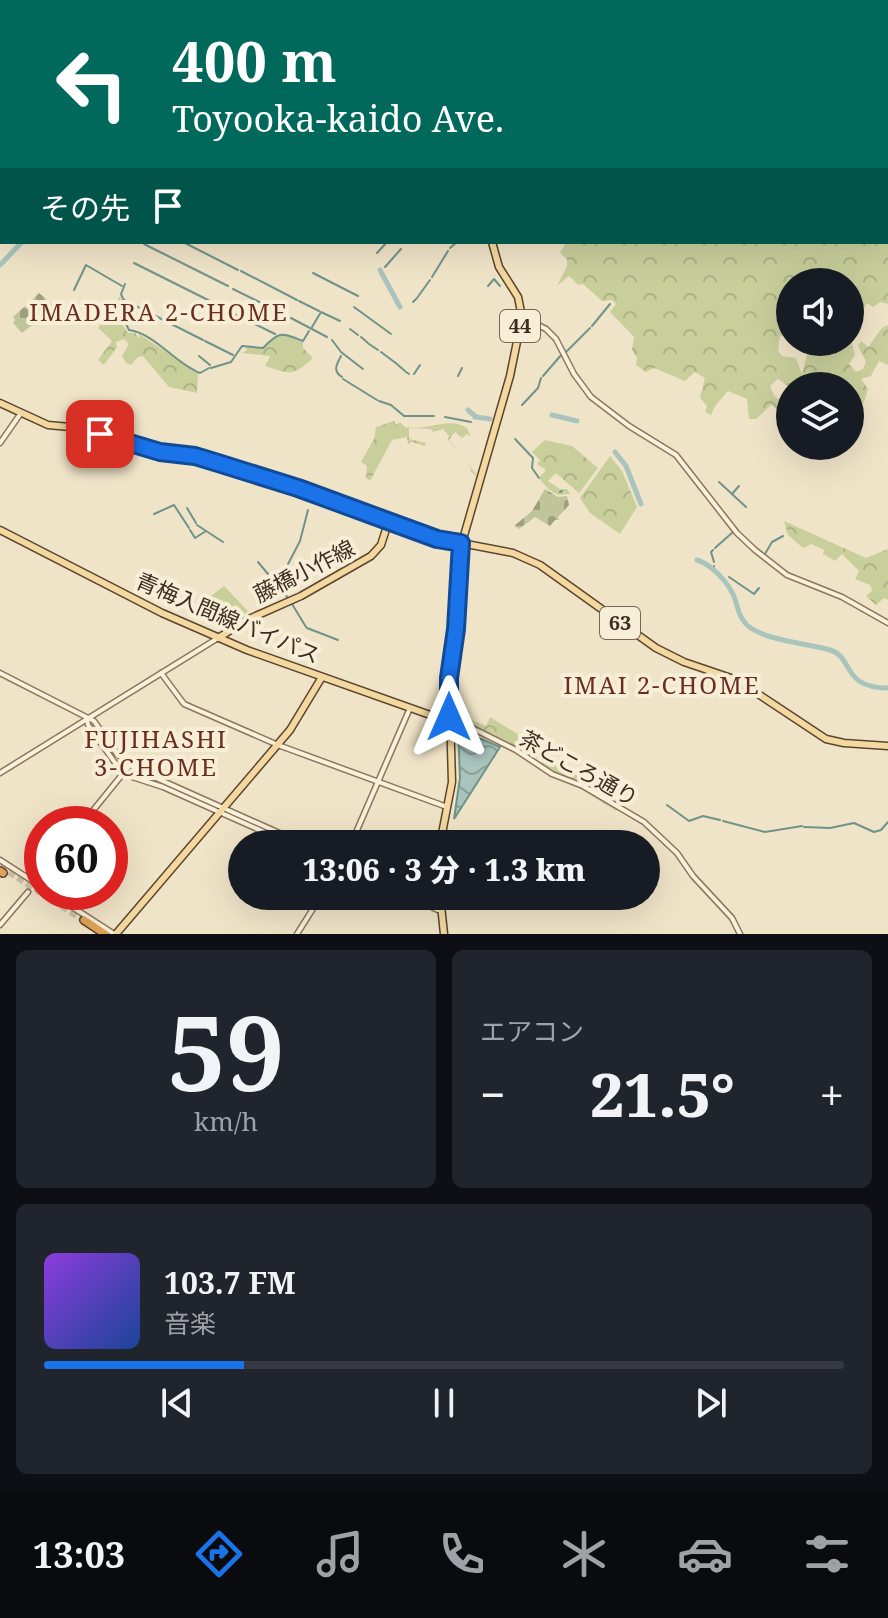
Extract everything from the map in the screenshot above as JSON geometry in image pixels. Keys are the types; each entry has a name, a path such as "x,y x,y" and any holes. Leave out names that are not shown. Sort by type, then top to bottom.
{"highway":[{"path":"97,934 83,922 105,934"}],"main road":[{"name":"44","path":"443,830 452,775 449,678 456,629 461,543 513,364 522,317 518,297 499,267 493,244"},
{"name":"63","path":"0,403 54,427 81,428 160,452 200,457 437,539 511,552 532,560 656,648 684,662 737,680 826,739 840,743 888,746"},
{"name":"藤橋小作線","path":"218,638 249,619 297,599 371,556 381,545 389,520"},
{"name":"青梅入間線バイパス","path":"0,530 162,613 218,638 450,722"},
{"path":"117,934 279,746 302,714 322,677"},
{"path":"440,910 444,934"}],"street":[{"path":"522,317 546,329 556,339 573,372 591,397 629,426 676,455 753,549 788,575 842,597 888,623"},
{"path":"0,443 21,413"},
{"path":"0,773 218,638"},
{"path":"0,673 94,721 117,754 130,765 224,811"},
{"path":"161,673 184,704 279,746 448,808"},
{"path":"357,830 410,708"},
{"path":"87,719 88,725 123,774 269,830"},
{"name":"茶どころ通り","path":"450,722 468,726 516,750 552,774 583,786 644,822 677,853 693,876 732,918 740,934"},
{"path":"97,806 130,765"},
{"path":"256,825 265,830"},
{"path":"0,860 24,876"},
{"path":"0,925 24,897"},
{"path":"78,910 117,934"},
{"path":"297,934 312,910"}],"green space":[{"path":"565,244 888,244 888,304 880,302 873,307 867,303 864,309 864,268 776,268 776,356 796,358 801,372 776,372 776,381 770,386 776,397 776,408 771,405 756,419 749,419 747,399 728,391 711,415 705,412 707,406 700,398 705,378 695,372 685,381 654,368 646,372 636,365 637,358 632,350 634,337 610,312 616,304 612,300 602,301 569,276 557,286 567,266 567,259 560,253"},
{"path":"39,293 55,307 22,333 13,323 13,317 25,306 34,314 27,305"},
{"path":"120,296 124,307 122,324 128,333 135,333 139,339 139,334 198,373 197,393 169,387 143,356 131,365 126,363 122,356 129,344 124,339 116,342 117,347 104,365 98,360 112,341 98,328"},
{"path":"888,325 888,365 879,361 871,376 864,378 864,372 856,372 863,369 866,362 864,344 868,347 882,328"},
{"path":"285,334 303,341 303,348 313,358 295,371 285,372 265,366 270,356 242,353 247,350 246,347 263,348 274,337"},
{"path":"807,356 854,356 849,364 856,372 803,372"},
{"path":"394,421 396,425 400,422 406,428 453,423 467,428 471,437 467,434 462,438 455,432 449,440 462,456 448,440 449,436 443,429 433,432 431,429 409,428 409,439 426,443 425,446 412,442 408,444 407,437 392,440 370,481 366,478 367,466 361,462 374,439 376,427"},
{"path":"545,440 572,446 598,468 579,493 556,473 548,481 560,489 567,489 570,494 558,495 539,478 546,470 537,464 540,460 532,452"},
{"path":"610,456 622,471 637,507 620,534 590,513 580,498"},
{"path":"545,489 558,497 567,496 569,505 558,517 559,520 550,526 535,517 519,529 514,526 532,511"},
{"path":"784,521 866,558 888,549 888,600 884,598 876,605 866,596 872,591 870,585 855,579 859,571 842,554 835,561 823,554 824,550 811,544 803,548 788,535"},
{"path":"224,586 248,611 225,631 221,626 197,616 202,603"},
{"path":"490,717 542,749 565,768 589,770 595,785 618,808 616,811 540,764 543,759 525,754 466,724 469,719 486,726"}],"water":[{"path":"458,729 500,747 454,819 460,778"}],"waterway":[{"path":"0,265 20,244"},
{"path":"144,244 228,286"},
{"path":"187,244 238,270"},
{"path":"377,253 385,244"},
{"path":"450,248 455,244"},
{"path":"385,267 401,249"},
{"path":"432,277 448,251"},
{"path":"134,263 220,306"},
{"path":"74,290 86,265 122,286"},
{"path":"380,270 400,307"},
{"path":"241,271 297,300"},
{"path":"313,273 358,296"},
{"path":"488,286 494,279 500,286"},
{"path":"417,298 430,280"},
{"path":"124,316 125,303 121,294 125,284"},
{"path":"233,289 288,316"},
{"path":"413,302 416,299"},
{"path":"124,300 203,340"},
{"path":"299,301 319,311"},
{"path":"592,326 610,304"},
{"path":"354,307 391,334"},
{"path":"222,308 275,334"},
{"path":"312,327 321,312 340,321"},
{"path":"291,318 327,337"},
{"path":"124,320 129,330 147,337 191,369 200,373 209,368"},
{"path":"566,352 590,328"},
{"path":"350,329 358,335"},
{"path":"211,368 231,362 242,346 263,348 273,338 282,335 303,341 309,331"},
{"path":"361,337 368,343"},
{"path":"332,340 341,352 363,369"},
{"path":"205,341 233,355"},
{"path":"369,344 378,350"},
{"path":"381,352 397,364"},
{"path":"543,376 562,354"},
{"path":"199,356 210,365"},
{"path":"341,356 336,370 342,377"},
{"path":"398,365 405,371"},
{"path":"414,374 420,365"},
{"path":"458,376 462,368"},
{"path":"522,405 538,388 541,378"},
{"path":"343,379 377,400"},
{"path":"379,401 391,405 404,416 434,416"},
{"path":"468,410 476,417 490,419"},
{"path":"552,415 577,421"},
{"path":"445,417 471,422"},
{"path":"515,439 533,458 532,468 539,478"},
{"path":"615,452 626,466 641,504"},
{"path":"719,482 746,507"},
{"path":"732,494 739,486"},
{"path":"154,514 174,505 189,528"},
{"path":"187,508 196,523"},
{"path":"287,566 300,541 308,510"},
{"path":"197,525 223,542"},
{"path":"190,530 195,538 206,531"},
{"path":"715,548 733,532"},
{"path":"765,554 772,542 783,536"},
{"path":"713,550 714,562"},
{"path":"697,560 712,568 725,582 747,625 764,635 830,650 843,659 850,672 862,683 888,688"},
{"path":"258,562 288,598"},
{"path":"729,577 754,594 759,588"},
{"path":"292,604 306,627"},
{"path":"307,628 338,640"},
{"path":"667,805 689,821 703,816 720,820"},
{"path":"723,821 765,832 802,826"},
{"path":"804,827 830,828 854,823 874,832 881,830 888,822"}],"tunnel":[{"path":"0,866 84,920"}],"district":[{"name":"IMADERA 2-CHOME","path":"159,313"},
{"name":"IMAI 2-CHOME","path":"662,686"},
{"name":"FUJIHASHI 3-CHOME","path":"156,754"}],"route":[{"path":"100,434 160,452 200,457 298,488 437,539 461,543 456,629 449,678 449,717"}]}
